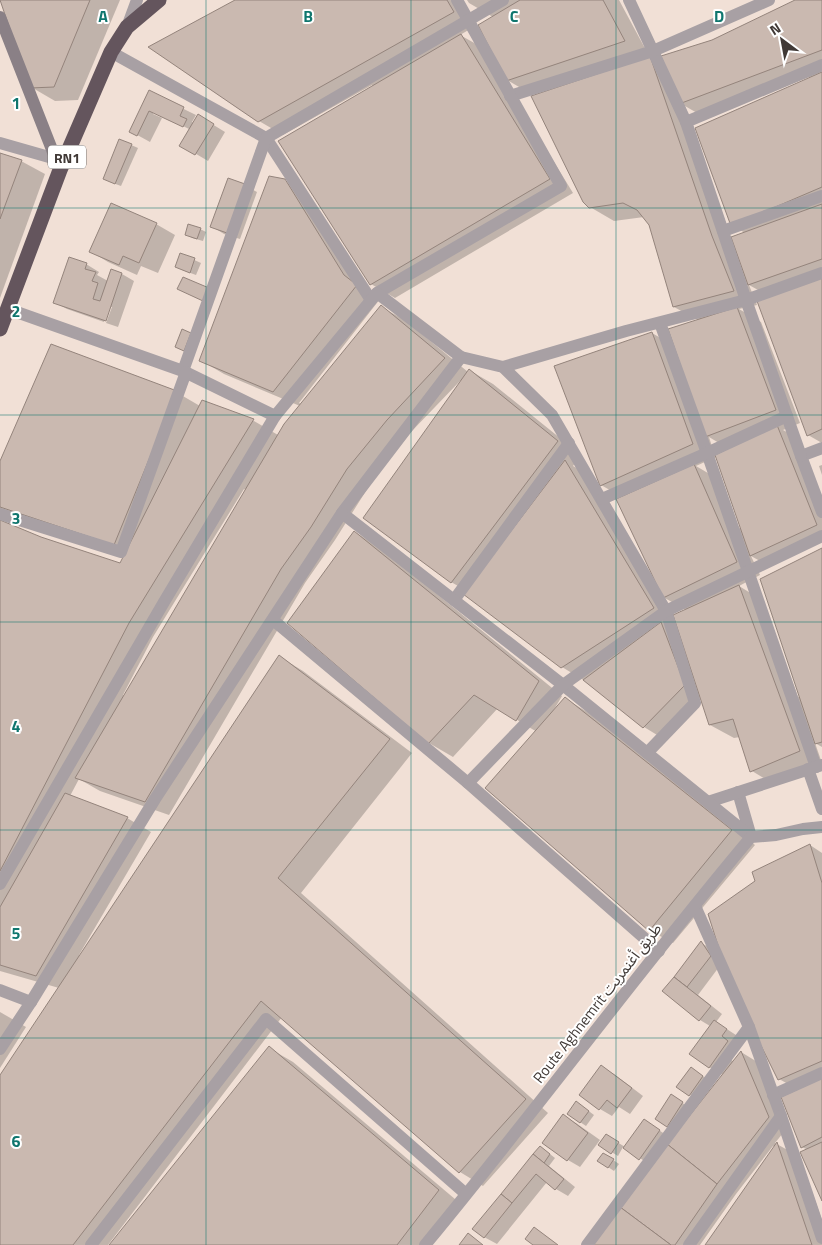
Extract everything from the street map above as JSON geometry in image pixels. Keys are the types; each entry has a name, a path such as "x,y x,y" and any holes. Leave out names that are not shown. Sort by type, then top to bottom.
{"highway":[{"name":"RN1","path":"0,329 58,165 111,52 127,27 159,0"}],"street":[{"path":"127,27 137,0"},
{"path":"0,884 275,416 374,296 560,186 457,0"},
{"path":"0,514 121,552 266,138 502,0"},
{"path":"629,0 686,122 746,300 822,512"},
{"path":"510,96 653,51 769,0"},
{"path":"0,17 58,165"},
{"path":"111,52 266,138 374,296 461,357 503,367 626,331 746,300 822,273"},
{"path":"686,122 822,65"},
{"path":"0,143 58,165"},
{"path":"723,231 822,196"},
{"path":"8,309 185,372 275,416"},
{"path":"660,323 707,453 815,767 822,809"},
{"path":"0,1049 31,1002 155,799 342,513 461,357"},
{"path":"503,367 552,415 666,610 696,703 647,753"},
{"path":"602,499 787,416"},
{"path":"454,600 569,443"},
{"path":"801,456 822,448"},
{"path":"342,513 563,685 751,837 776,835 822,827"},
{"path":"468,783 563,685 666,610 822,536"},
{"path":"273,620 468,783 659,952"},
{"path":"708,802 815,767"},
{"path":"738,792 751,837"},
{"name":"Route Aghnemrit طريق أغنمريت","path":"425,1245 751,837"},
{"path":"695,906 749,1026 822,1238"},
{"path":"0,990 31,1002"},
{"path":"91,1245 266,1019 466,1194"},
{"path":"587,1245 749,1026"},
{"path":"773,1095 822,1073"},
{"path":"689,1245 781,1116"}],"building":[{"path":"0,0 90,0 54,87 30,88"},
{"path":"235,0 447,0 454,12 258,122 148,47"},
{"path":"520,0 603,0 625,41 506,81 478,25"},
{"path":"795,0 822,0 822,50 679,104 661,56 712,40"},
{"path":"461,34 550,179 370,285 278,141"},
{"path":"650,56 712,236 734,291 673,307 649,225 637,210 623,203 589,208 583,202 531,96"},
{"path":"822,72 822,187 731,226 695,128"},
{"path":"149,90 184,107 180,116 187,119 183,127 149,111 137,136 129,132"},
{"path":"198,114 214,124 195,155 179,146"},
{"path":"119,139 132,144 115,184 103,179"},
{"path":"0,153 22,160 0,219"},
{"path":"269,176 285,179 344,275 357,285 273,392 199,361"},
{"path":"228,178 245,184 227,233 210,227"},
{"path":"111,203 157,223 139,263 123,256 119,265 89,252"},
{"path":"822,204 822,259 748,285 731,237"},
{"path":"188,224 201,228 197,239 185,235"},
{"path":"180,253 195,258 190,273 175,267"},
{"path":"69,257 87,263 85,269 96,272 92,281 98,283 93,299 100,301 111,269 122,273 106,321 53,303"},
{"path":"183,277 209,288 203,301 177,289"},
{"path":"822,278 822,429 807,436 757,301"},
{"path":"381,305 445,358 387,420 347,469 311,527 281,569 145,802 75,778 284,424"},
{"path":"737,307 776,410 705,437 668,329"},
{"path":"182,329 191,333 184,351 175,347"},
{"path":"652,332 693,444 600,486 554,366"},
{"path":"51,344 177,391 114,545 0,507 0,461"},
{"path":"469,369 558,441 451,583 363,518"},
{"path":"202,400 254,419 129,623 0,871 0,520 41,537 120,563"},
{"path":"777,425 817,525 750,556 715,455"},
{"path":"565,460 654,608 561,668 463,594"},
{"path":"694,464 737,562 663,598 616,499"},
{"path":"354,531 539,681 516,721 474,695 428,744 287,623"},
{"path":"822,548 822,742 815,744 760,579"},
{"path":"739,585 800,751 750,772 733,719 709,725 673,615"},
{"path":"661,622 685,685 643,728 583,680"},
{"path":"279,655 390,739 278,878 526,1099 459,1173 261,1001 73,1245 0,1245 0,1075"},
{"path":"565,697 732,830 649,931 485,788"},
{"path":"65,793 128,817 36,976 0,965 0,907"},
{"path":"810,844 822,883 822,1061 778,1080 730,983 708,914 755,881 752,872"},
{"path":"701,941 711,956 687,987 674,977"},
{"path":"674,977 711,1006 699,1021 662,991"},
{"path":"714,1020 727,1029 722,1036 728,1041 709,1068 689,1054"},
{"path":"269,1046 439,1190 397,1245 109,1245"},
{"path":"741,1051 769,1117 717,1184 667,1144"},
{"path":"601,1065 632,1088 617,1108 607,1100 599,1110 579,1095"},
{"path":"691,1067 703,1076 689,1096 676,1087"},
{"path":"822,1078 822,1137 801,1148 781,1097"},
{"path":"671,1094 683,1102 667,1127 655,1119"},
{"path":"576,1101 589,1111 580,1123 567,1114"},
{"path":"563,1114 588,1133 567,1161 542,1143"},
{"path":"644,1119 660,1130 639,1160 623,1148"},
{"path":"606,1134 619,1142 611,1154 598,1145"},
{"path":"777,1142 812,1245 705,1245"},
{"path":"822,1142 822,1201 800,1152"},
{"path":"667,1144 717,1184 675,1245 671,1245 620,1207"},
{"path":"540,1146 550,1154 544,1163 533,1154"},
{"path":"603,1153 614,1159 608,1168 597,1161"},
{"path":"533,1154 564,1179 555,1190 536,1174 512,1203 501,1194"},
{"path":"501,1194 512,1203 484,1238 472,1229"},
{"path":"620,1207 671,1245 593,1245"},
{"path":"534,1227 558,1245 533,1245 525,1239"},
{"path":"468,1233 483,1245 459,1245"}]}
